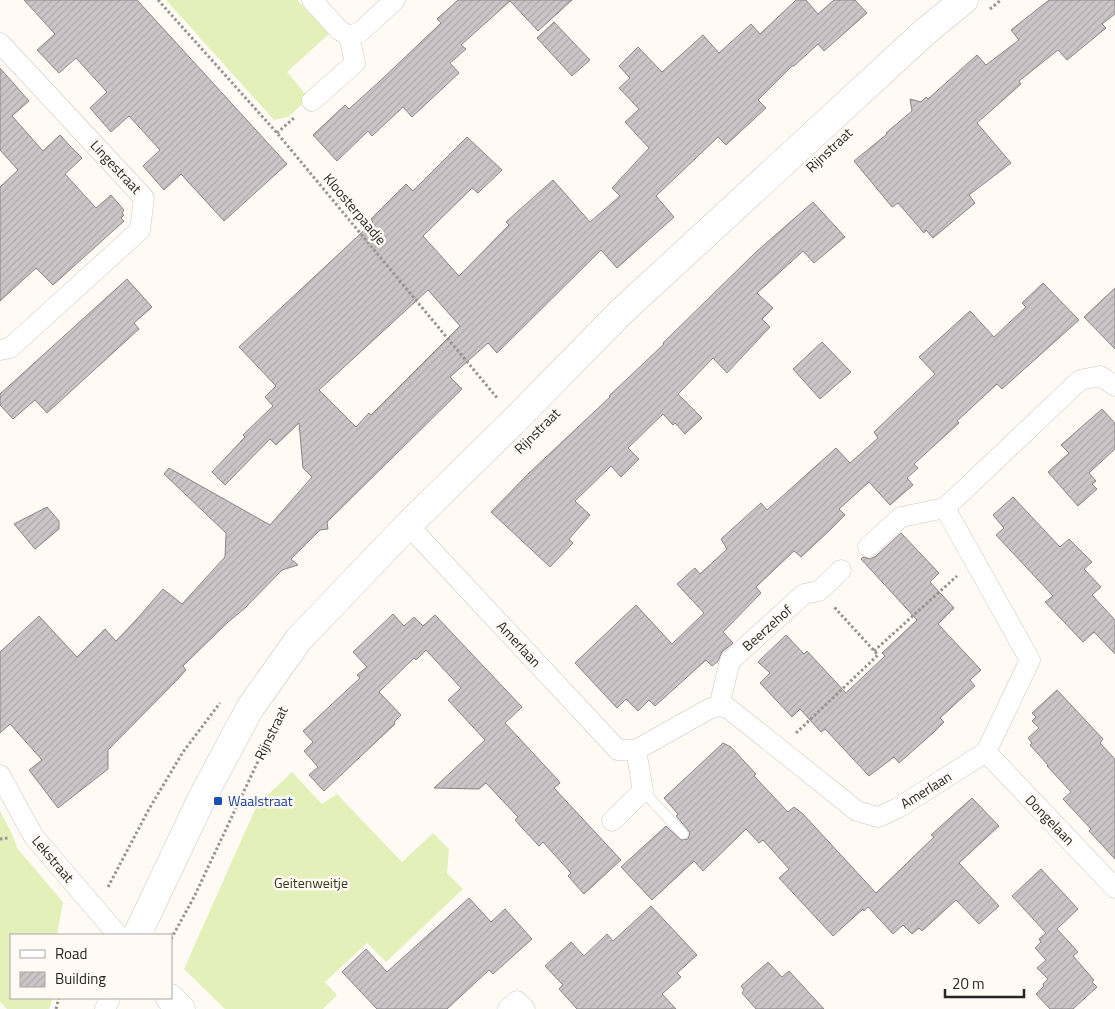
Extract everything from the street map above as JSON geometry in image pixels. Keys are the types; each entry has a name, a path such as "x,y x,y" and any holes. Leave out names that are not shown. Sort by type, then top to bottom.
{"street":[{"path":"312,0 339,30 349,36 355,63 312,101"},
{"path":"349,36 360,32 395,0"},
{"name":"Rijnstraat","path":"137,934 203,796 250,708 299,639 408,525 621,312 926,31 975,6"},
{"name":"Lingestraat","path":"0,43 144,198 140,230 10,348 0,350"},
{"path":"868,546 901,517 945,508 1080,380 1100,376 1115,386"},
{"path":"945,508 1030,660 986,752"},
{"name":"Amerlaan","path":"408,525 618,750 636,750"},
{"name":"Beerzehof","path":"720,706 730,661 804,594 820,591 841,570"},
{"path":"612,821 643,791 636,750 709,709 720,706"},
{"name":"Amerlaan","path":"720,706 728,708 857,811 878,818 898,808 986,752"},
{"name":"Dongelaan","path":"986,752 1115,888"},
{"name":"Lekstraat","path":"0,775 34,837 117,934"},
{"path":"171,999 181,1009"},
{"path":"508,1009 517,1000 525,1009"}],"lane":[{"path":"643,791 683,834"}],"path":[{"name":"Kloosterpaadje","path":"158,0 277,133 501,402 517,418"},
{"path":"975,6 1001,0"},
{"path":"874,651 974,560"},
{"path":"779,749 878,655 820,591"},
{"name":"Rijnstraat","path":"172,937 194,897 278,718"}],"green space":[{"path":"166,0 297,0 329,34 287,72 309,98 288,117 274,120"},
{"name":"Geitenweitje","path":"292,772 322,804 337,794 402,862 433,833 449,849 447,873 463,889 386,962 367,943 325,982 337,995 323,1009 225,1009 184,969 257,805"},
{"path":"0,811 17,848 63,902 57,934 10,934 10,999 53,999 49,1009 7,1009 0,1002"}],"building":[{"path":"24,0 137,0 287,164 224,221 181,174 164,190 143,166 160,150 129,116 111,132 90,108 107,92 76,58 59,73 37,50 55,34"},
{"path":"458,0 572,0 538,31 510,1 461,45 466,49 450,63 459,73 412,117 403,107 372,136 368,131 337,161 313,135 345,105 349,109 380,81 441,23 437,19"},
{"path":"796,0 806,0 818,14 834,0 855,0 867,13 824,51 818,44 792,66 758,100 766,108 726,145 718,137 656,196 674,217 617,268 601,250 497,353 488,343 450,377 462,389 327,522 328,529 320,530 291,559 298,565 282,570 245,608 183,666 186,670 178,679 108,750 108,769 58,808 29,770 42,760 10,724 0,733 0,652 39,616 77,657 105,629 116,641 163,589 182,604 225,557 226,533 164,474 169,468 270,525 312,477 303,468 299,423 276,445 270,439 225,485 212,472 245,437 243,435 273,406 265,397 276,386 239,347 373,222 371,219 406,184 413,191 467,137 502,170 478,193 472,188 423,236 459,276 509,225 506,222 553,180 590,222 620,196 612,188 649,148 625,122 639,109 619,88 630,78 619,66 638,47 662,72 703,35 719,53 751,24 760,34","holes":["428,290 460,326 371,415 369,413 356,427 319,390"]},
{"path":"1049,0 1115,0 1115,14 1102,24 1106,28 1067,60 1058,50 1019,81 1021,84 977,123 1011,163 969,195 975,203 933,238 926,230 924,233 898,203 892,207 854,161 912,111 910,99 921,102 926,97 928,99 977,55 986,65 1019,40 1011,30"},
{"path":"554,22 590,60 572,76 537,38"},
{"path":"0,68 29,101 12,116 43,151 60,135 82,158 65,174 96,208 111,195 124,210 122,213 124,215 121,218 124,221 53,285 36,268 0,301 0,187 18,170 0,150"},
{"path":"813,202 845,237 814,263 803,251 757,293 773,308 762,319 770,327 727,373 713,358 678,394 702,418 685,434 663,414 628,448 639,459 621,477 611,466 575,501 590,515 569,539 573,543 550,567 491,512 756,252"},
{"path":"127,279 152,307 134,323 139,329 47,413 35,400 13,419 0,405 0,394"},
{"path":"1043,283 1079,320 1002,389 997,384 957,421 959,423 914,464 918,468 907,478 913,485 890,505 869,482 839,509 845,515 801,557 794,551 756,587 761,593 723,632 733,643 722,652 718,661 712,666 706,660 655,706 649,700 638,711 626,699 617,708 575,663 636,605 672,644 704,613 677,584 695,568 700,574 727,549 721,539 761,503 767,510 836,448 850,463 878,438 874,432 935,374 919,357 970,311 994,337 1026,307 1022,303"},
{"path":"1115,288 1115,349 1084,317"},
{"path":"822,342 851,372 820,399 793,369"},
{"path":"1102,409 1115,423 1115,449 1089,473 1096,481 1092,484 1097,489 1078,506 1048,472 1069,453 1061,445"},
{"path":"1013,497 1060,547 1069,539 1092,562 1084,569 1101,587 1092,595 1115,620 1115,654 1094,632 1083,642 1045,602 1053,596 996,535 1004,528 993,515"},
{"path":"47,507 59,521 59,529 35,549 14,524"},
{"path":"901,533 939,573 930,582 954,608 938,624 981,670 970,680 975,686 940,718 944,722 934,732 899,763 894,757 869,776 825,729 821,732 800,709 792,717 760,683 770,673 758,662 786,635 804,654 807,651 846,693 885,656 882,653 917,620 861,559 863,557 870,559 876,556"},
{"path":"393,614 404,626 414,617 423,626 435,615 522,707 505,723 558,780 560,783 554,788 621,860 584,894 568,876 571,873 543,842 539,846 515,820 518,817 486,783 479,789 434,788 485,740 448,700 461,688 426,650 416,660 414,658 379,692 401,715 394,722 395,724 324,791 309,775 318,767 304,751 313,742 303,731 360,678 357,675 367,667 353,652"},
{"path":"1057,690 1103,739 1100,743 1115,759 1115,859 1089,831 1091,829 1063,799 1071,792 1030,745 1032,743 1028,738 1039,728 1032,721 1036,717 1032,713"},
{"path":"723,743 731,747 756,774 754,776 788,812 794,807 803,814 876,893 934,837 931,835 972,798 999,826 959,863 999,906 979,924 956,900 922,931 919,928 912,934 903,925 893,934 868,907 864,911 863,909 833,936 779,878 789,869 763,840 759,843 746,829 703,871 694,861 652,900 621,867 666,826 681,840 688,839 690,833 676,816 678,814 664,798"},
{"path":"1041,869 1078,909 1057,929 1078,952 1073,956 1094,980 1092,982 1097,987 1073,1009 1050,1009 1036,994 1048,979 1037,968 1046,960 1035,948 1041,942 1039,939 1046,933 1012,896"},
{"path":"469,898 491,922 505,909 532,939 493,974 489,970 447,1009 377,1009 342,972 366,949 387,972"},
{"path":"651,906 697,955 677,973 681,977 662,994 676,1009 577,1009 559,989 563,985 545,966 571,942 584,956 607,934 613,941"},
{"path":"768,962 782,977 789,971 824,1009 756,1009 742,993 744,990 741,986"}],"place":[{"name":"Waalstraat","path":"218,801"}]}
